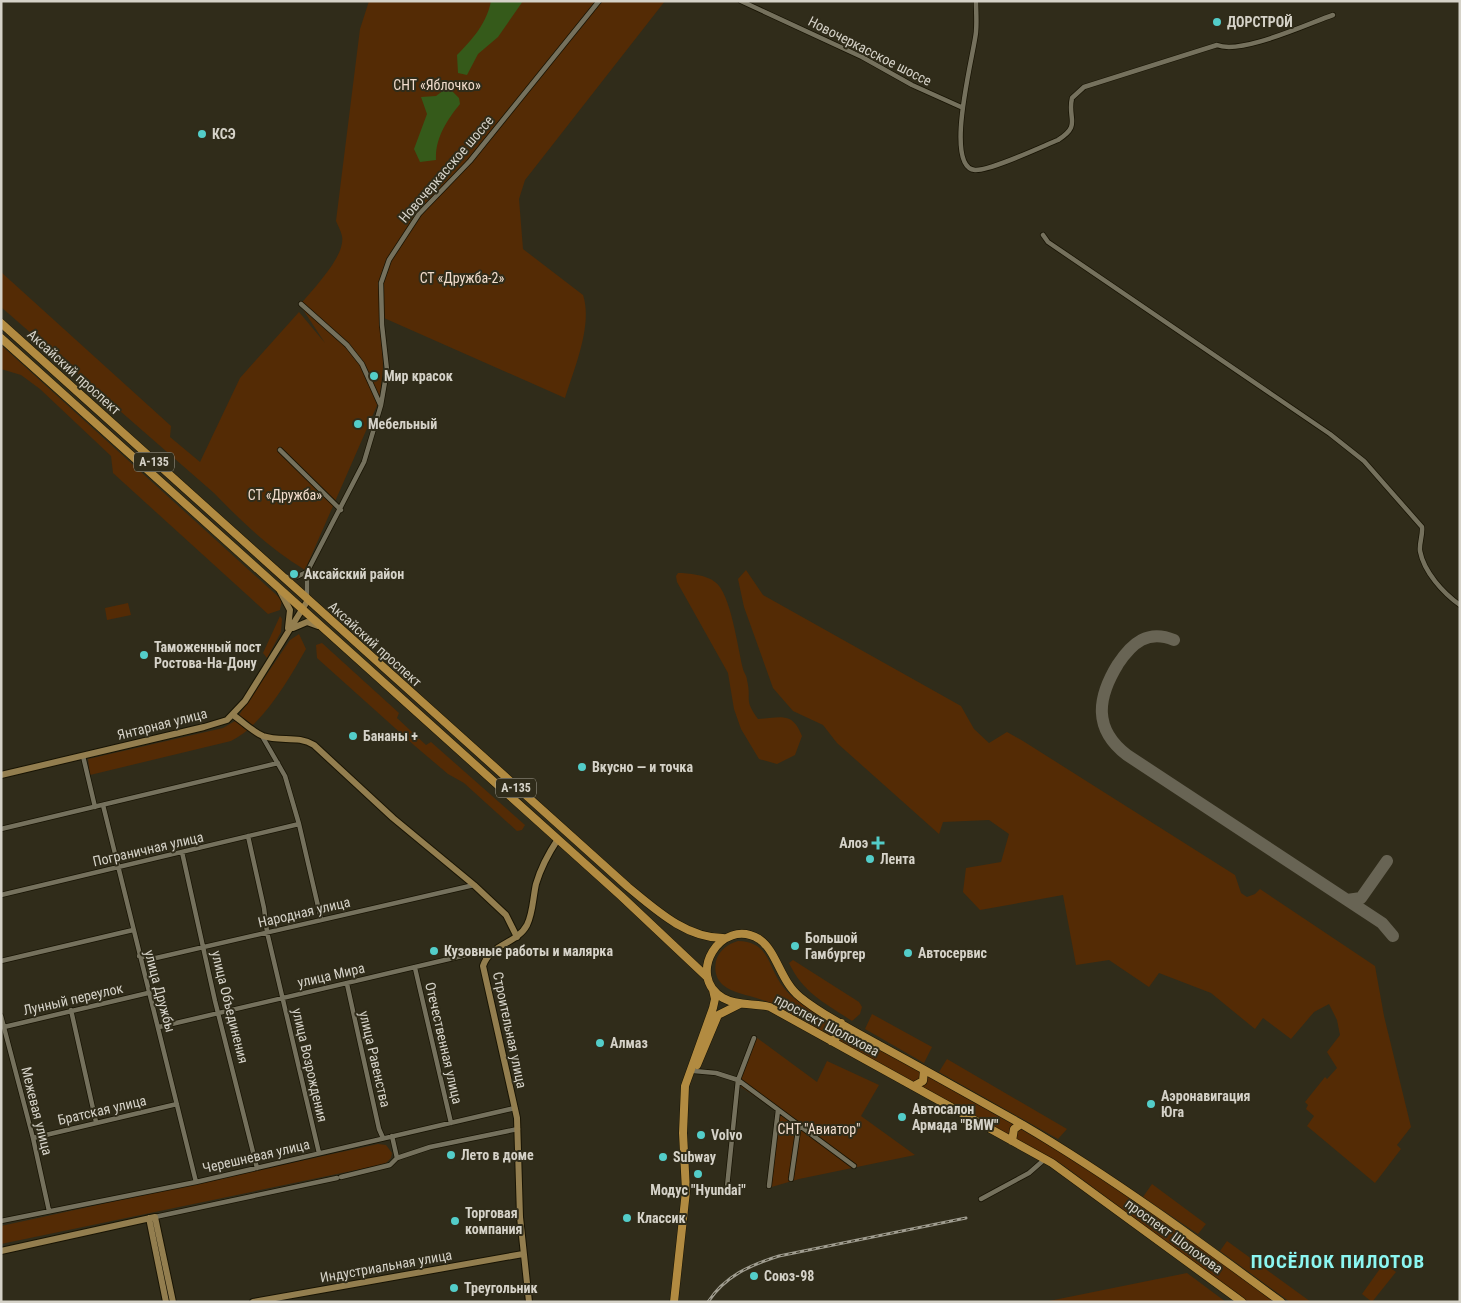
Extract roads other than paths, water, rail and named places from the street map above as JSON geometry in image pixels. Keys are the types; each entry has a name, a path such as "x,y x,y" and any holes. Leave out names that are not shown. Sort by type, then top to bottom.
{"main road":[{"name":"Аксайский проспект","path":"1,323 531,801 661,914 697,935 708,938 724,938"},
{"name":"Аксайский проспект","path":"1,338 302,611 558,839 707,977"},
{"path":"302,611 310,607 334,629 342,630"},
{"name":"проспект Шолохова","path":"724,938 743,934 760,940 769,949 783,977 800,997 841,1023 1020,1124 1114,1183 1281,1302"},
{"path":"674,1302 686,1190 683,1104 690,1070 713,1008 712,988 707,977 707,960 714,946 724,938"},
{"name":"проспект Шолохова","path":"712,988 729,1001 757,1003 770,1007 1045,1159 1242,1302"},
{"path":"683,1104 694,1071 718,1015 742,1003"},
{"path":"831,1041 840,1035 841,1023"},
{"path":"914,1086 923,1081 924,1070"},
{"path":"1012,1140 1014,1129 1020,1124"}],"street":[{"name":"Новочеркасское шоссе","path":"307,572 341,510 364,462 381,405 387,370 382,325 381,283 389,260 419,214 470,161 599,1"},
{"name":"Новочеркасское шоссе","path":"741,1 862,57 912,85 961,107"},
{"path":"976,1 976,32 961,107 960,147 962,161 971,169 982,169 1058,140 1067,134 1073,126 1072,98 1084,87 1217,45 1224,48 1252,44 1333,15"},
{"path":"1043,236 1048,242 1330,434 1364,460 1422,527 1420,550 1424,561 1437,584 1460,605"},
{"path":"301,304 347,345 362,364 381,405"},
{"path":"280,450 341,510"},
{"path":"282,577 296,577 307,572 308,600"},
{"name":"Янтарная улица","path":"279,590 290,610 286,634"},
{"name":"Янтарная улица","path":"1,775 204,728 227,720 249,695 308,600"},
{"name":"Янтарная улица","path":"286,634 303,622 311,622 321,628"},
{"path":"233,715 262,735 285,776 299,824 322,919"},
{"path":"262,735 306,740 314,745 392,818 474,885 506,915 517,937"},
{"path":"83,756 94,807"},
{"path":"1,828 278,763"},
{"name":"улица Дружбы","path":"103,805 196,1182"},
{"name":"Пограничная улица","path":"1,895 299,824"},
{"name":"улица Возрождения","path":"248,836 282,1000 319,1153"},
{"path":"486,958 502,945 517,937 527,924 544,861 558,839"},
{"name":"улица Объединения","path":"182,852 257,1168"},
{"name":"Народная улица","path":"139,956 156,958 474,885"},
{"path":"1,961 133,930"},
{"name":"улица Мира","path":"159,1027 282,1000 479,952 486,958"},
{"name":"Строительная улица","path":"486,958 483,966 518,1129 523,1254 529,1302"},
{"name":"Отечественная улица","path":"415,968 451,1123"},
{"name":"улица Равенства","path":"347,984 379,1129 384,1138"},
{"name":"Лунный переулок","path":"4,1027 148,992"},
{"path":"71,1010 96,1122"},
{"name":"Межевая улица","path":"1,1016 33,1138 49,1211"},
{"path":"727,1187 738,1080 754,1038"},
{"path":"694,1071 716,1073 738,1080 854,1166"},
{"name":"Братская улица","path":"33,1138 177,1104"},
{"name":"Черешневая улица","path":"1,1221 196,1182 515,1108"},
{"path":"769,1186 778,1110"},
{"path":"791,1179 799,1124"},
{"path":"1,1251 390,1165 397,1158 451,1142 518,1129"},
{"path":"392,1136 397,1158"},
{"path":"981,1198 1029,1173 1045,1159"},
{"path":"152,1217 166,1302"},
{"path":"152,1217 173,1302"},
{"name":"Индустриальная улица","path":"252,1302 523,1254"}],"railway":[{"path":"708,1302 730,1278 758,1263 779,1256 966,1218"}],"place":[{"name":"ДОРСТРОЙ","path":"1217,22"},
{"name":"КСЭ","path":"202,134"},
{"name":"Мир красок","path":"374,376"},
{"name":"Мебельный","path":"358,424"},
{"name":"Аксайский район","path":"294,574"},
{"name":"Таможенный пост Ростова-На-Дону","path":"144,655"},
{"name":"Бананы +","path":"353,736"},
{"name":"Вкусно — и точка","path":"582,767"},
{"name":"Алоэ","path":"878,843"},
{"name":"Лента","path":"870,859"},
{"name":"Большой Гамбургер","path":"795,946"},
{"name":"Кузовные работы и малярка","path":"434,951"},
{"name":"Автосервис","path":"908,953"},
{"name":"Алмаз","path":"600,1043"},
{"name":"Аэронавигация Юга","path":"1151,1104"},
{"name":"Автосалон Армада \"BMW\"","path":"902,1117"},
{"name":"Volvo","path":"701,1135"},
{"name":"Лето в доме","path":"451,1155"},
{"name":"Subway","path":"663,1157"},
{"name":"Модус \"Hyundai\"","path":"698,1174"},
{"name":"Классик","path":"627,1218"},
{"name":"Торговая компания","path":"455,1221"},
{"name":"Союз-98","path":"754,1276"},
{"name":"Треугольник","path":"454,1288"}],"district":[{"name":"ПОСЁЛОК ПИЛОТОВ","path":"1338,1261"}],"park label":[{"name":"СНТ «Яблочко»","path":"437,85"},
{"name":"СТ «Дружба-2»","path":"462,278"},
{"name":"СТ «Дружба»","path":"285,495"},
{"name":"СНТ \"Авиатор\"","path":"819,1129"}]}
